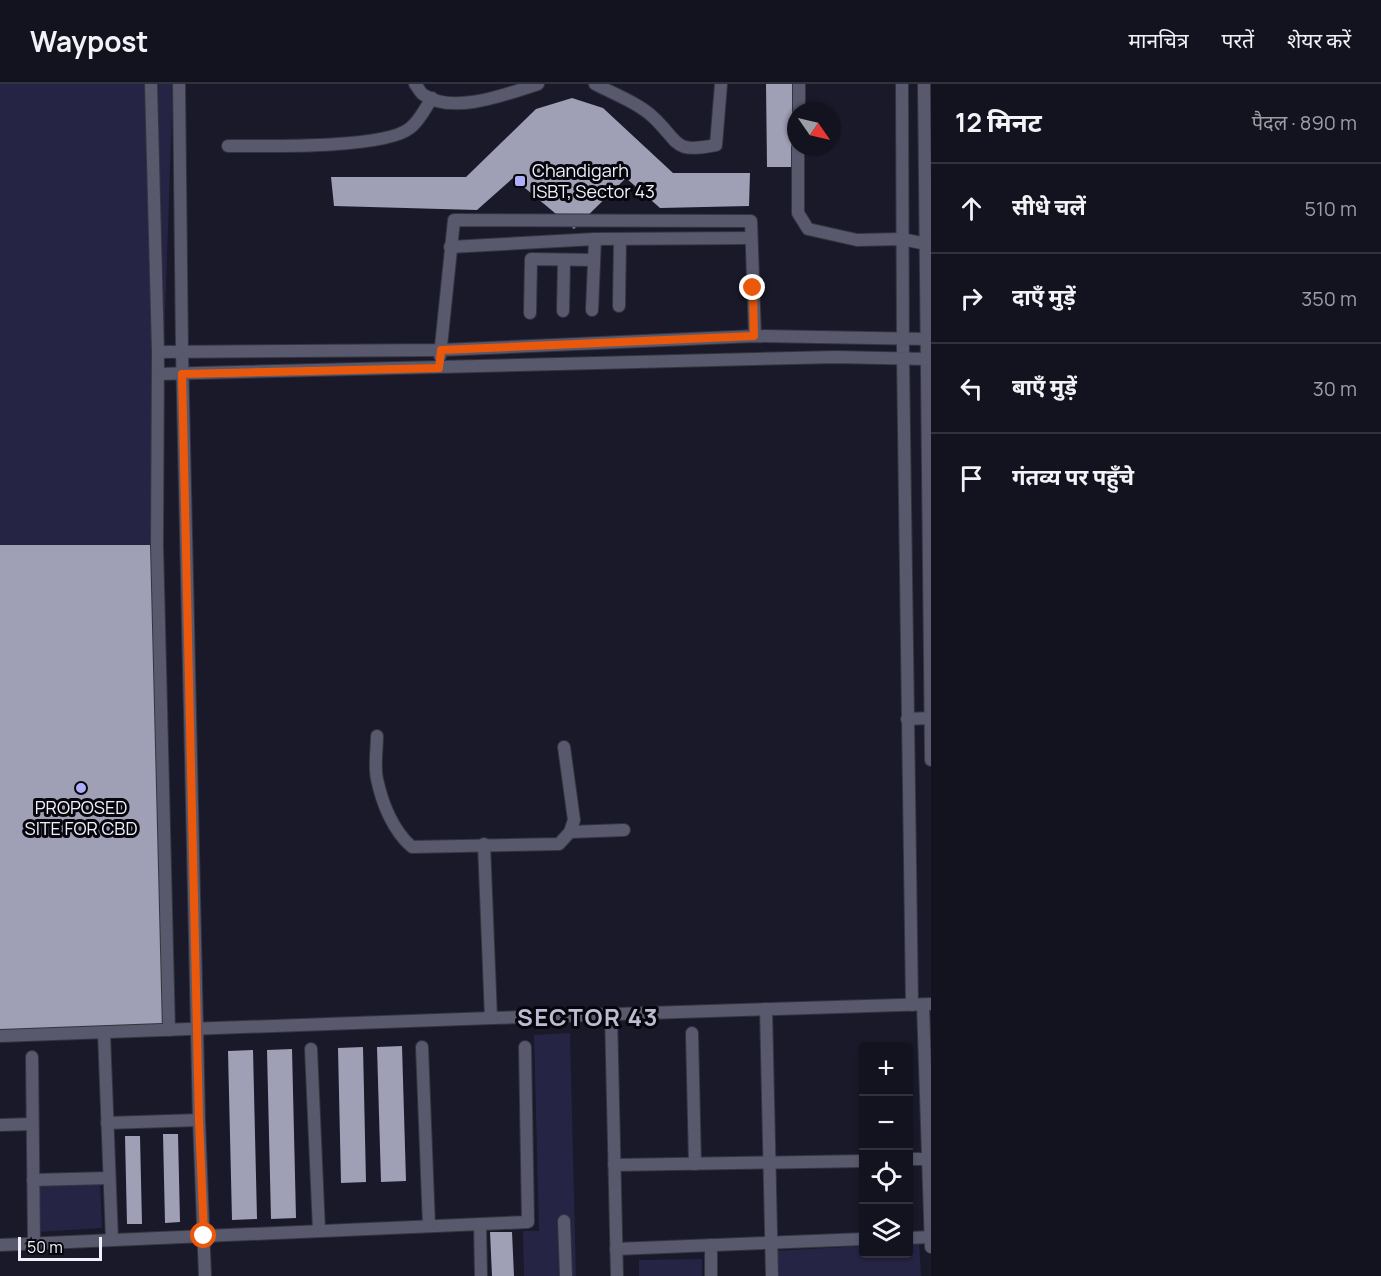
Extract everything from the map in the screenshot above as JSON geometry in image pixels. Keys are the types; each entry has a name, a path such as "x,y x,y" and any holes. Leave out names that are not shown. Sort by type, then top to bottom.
{"street":[{"path":"152,84 158,352 157,545 169,1030"},
{"path":"179,84 182,374 199,1120 205,1276"},
{"path":"416,84 423,95 453,105 497,97 538,84"},
{"path":"596,84 653,116 677,144 697,149 716,145 721,84"},
{"path":"799,84 799,102"},
{"path":"902,84 907,719 930,1159 931,1247"},
{"path":"924,84 929,245 927,339 931,760"},
{"path":"228,146 296,146 382,140 410,129 432,98"},
{"path":"798,156 798,213 808,229 857,240 902,239 929,245"},
{"path":"439,368 453,220 751,221 754,336"},
{"path":"450,247 595,239 751,237"},
{"path":"592,310 595,239"},
{"path":"619,306 620,239"},
{"path":"531,313 531,259 594,260"},
{"path":"562,311 564,260"},
{"path":"158,352 441,350 754,336 927,339"},
{"path":"158,374 836,357 903,358 928,363"},
{"path":"907,719 931,718"},
{"path":"377,736 377,778 392,821 404,840 412,847 559,844 570,832 573,820 564,747"},
{"path":"570,832 624,830"},
{"path":"484,844 490,1018"},
{"path":"0,1036 922,1005"},
{"path":"766,1009 772,1276"},
{"path":"611,1014 617,1276"},
{"path":"104,1033 112,1240"},
{"path":"692,1033 695,1164"},
{"path":"422,1047 429,1226"},
{"path":"0,1245 528,1222 525,1047"},
{"path":"311,1049 319,1230"},
{"path":"32,1057 33,1243"},
{"path":"107,1123 199,1120"},
{"path":"0,1125 32,1124"},
{"path":"913,1159 930,1159"},
{"path":"614,1165 859,1161"},
{"path":"33,1180 109,1178"},
{"path":"564,1221 566,1276"},
{"path":"480,1224 481,1276"},
{"path":"913,1238 931,1237"},
{"path":"616,1249 859,1239"},
{"path":"711,1245 711,1276"}],"shaded area":[{"path":"0,84 173,84 157,545 0,1036"},
{"path":"570,1033 576,1276 524,1276 523,1231 539,1231 534,1035"},
{"path":"100,1181 102,1228 37,1232 35,1185"},
{"path":"919,1243 921,1276 776,1276 775,1251 859,1246 859,1258 913,1258 913,1244"},
{"path":"702,1259 702,1276 639,1276 639,1260"}],"building":[{"path":"766,84 795,84 795,102 787,102 787,156 796,156 796,167 767,167"},
{"path":"572,98 603,108 673,173 750,173 749,206 660,208 626,178 574,229 513,178 477,210 334,206 331,177 466,177 536,109"},
{"name":"PROPOSED SITE FOR CBD","path":"0,545 157,545 169,1030 0,1036"},
{"path":"402,1046 406,1181 381,1182 377,1047"},
{"path":"363,1047 366,1182 341,1183 338,1048"},
{"path":"292,1049 296,1218 271,1219 267,1050"},
{"path":"253,1050 257,1219 232,1220 228,1051"},
{"path":"163,1134 178,1134 180,1222 165,1223"},
{"path":"125,1136 140,1136 142,1224 127,1224"},
{"path":"490,1232 512,1232 514,1276 492,1276"}],"place":[{"name":"Chandigarh ISBT, Sector 43","path":"520,181"},
{"name":"PROPOSED SITE FOR CBD","path":"81,788"}],"district":[{"name":"SECTOR 43","path":"588,1018"}],"route":[{"path":"204,1236 199,1120 182,374 439,368 441,350 754,336 753,288"}]}
